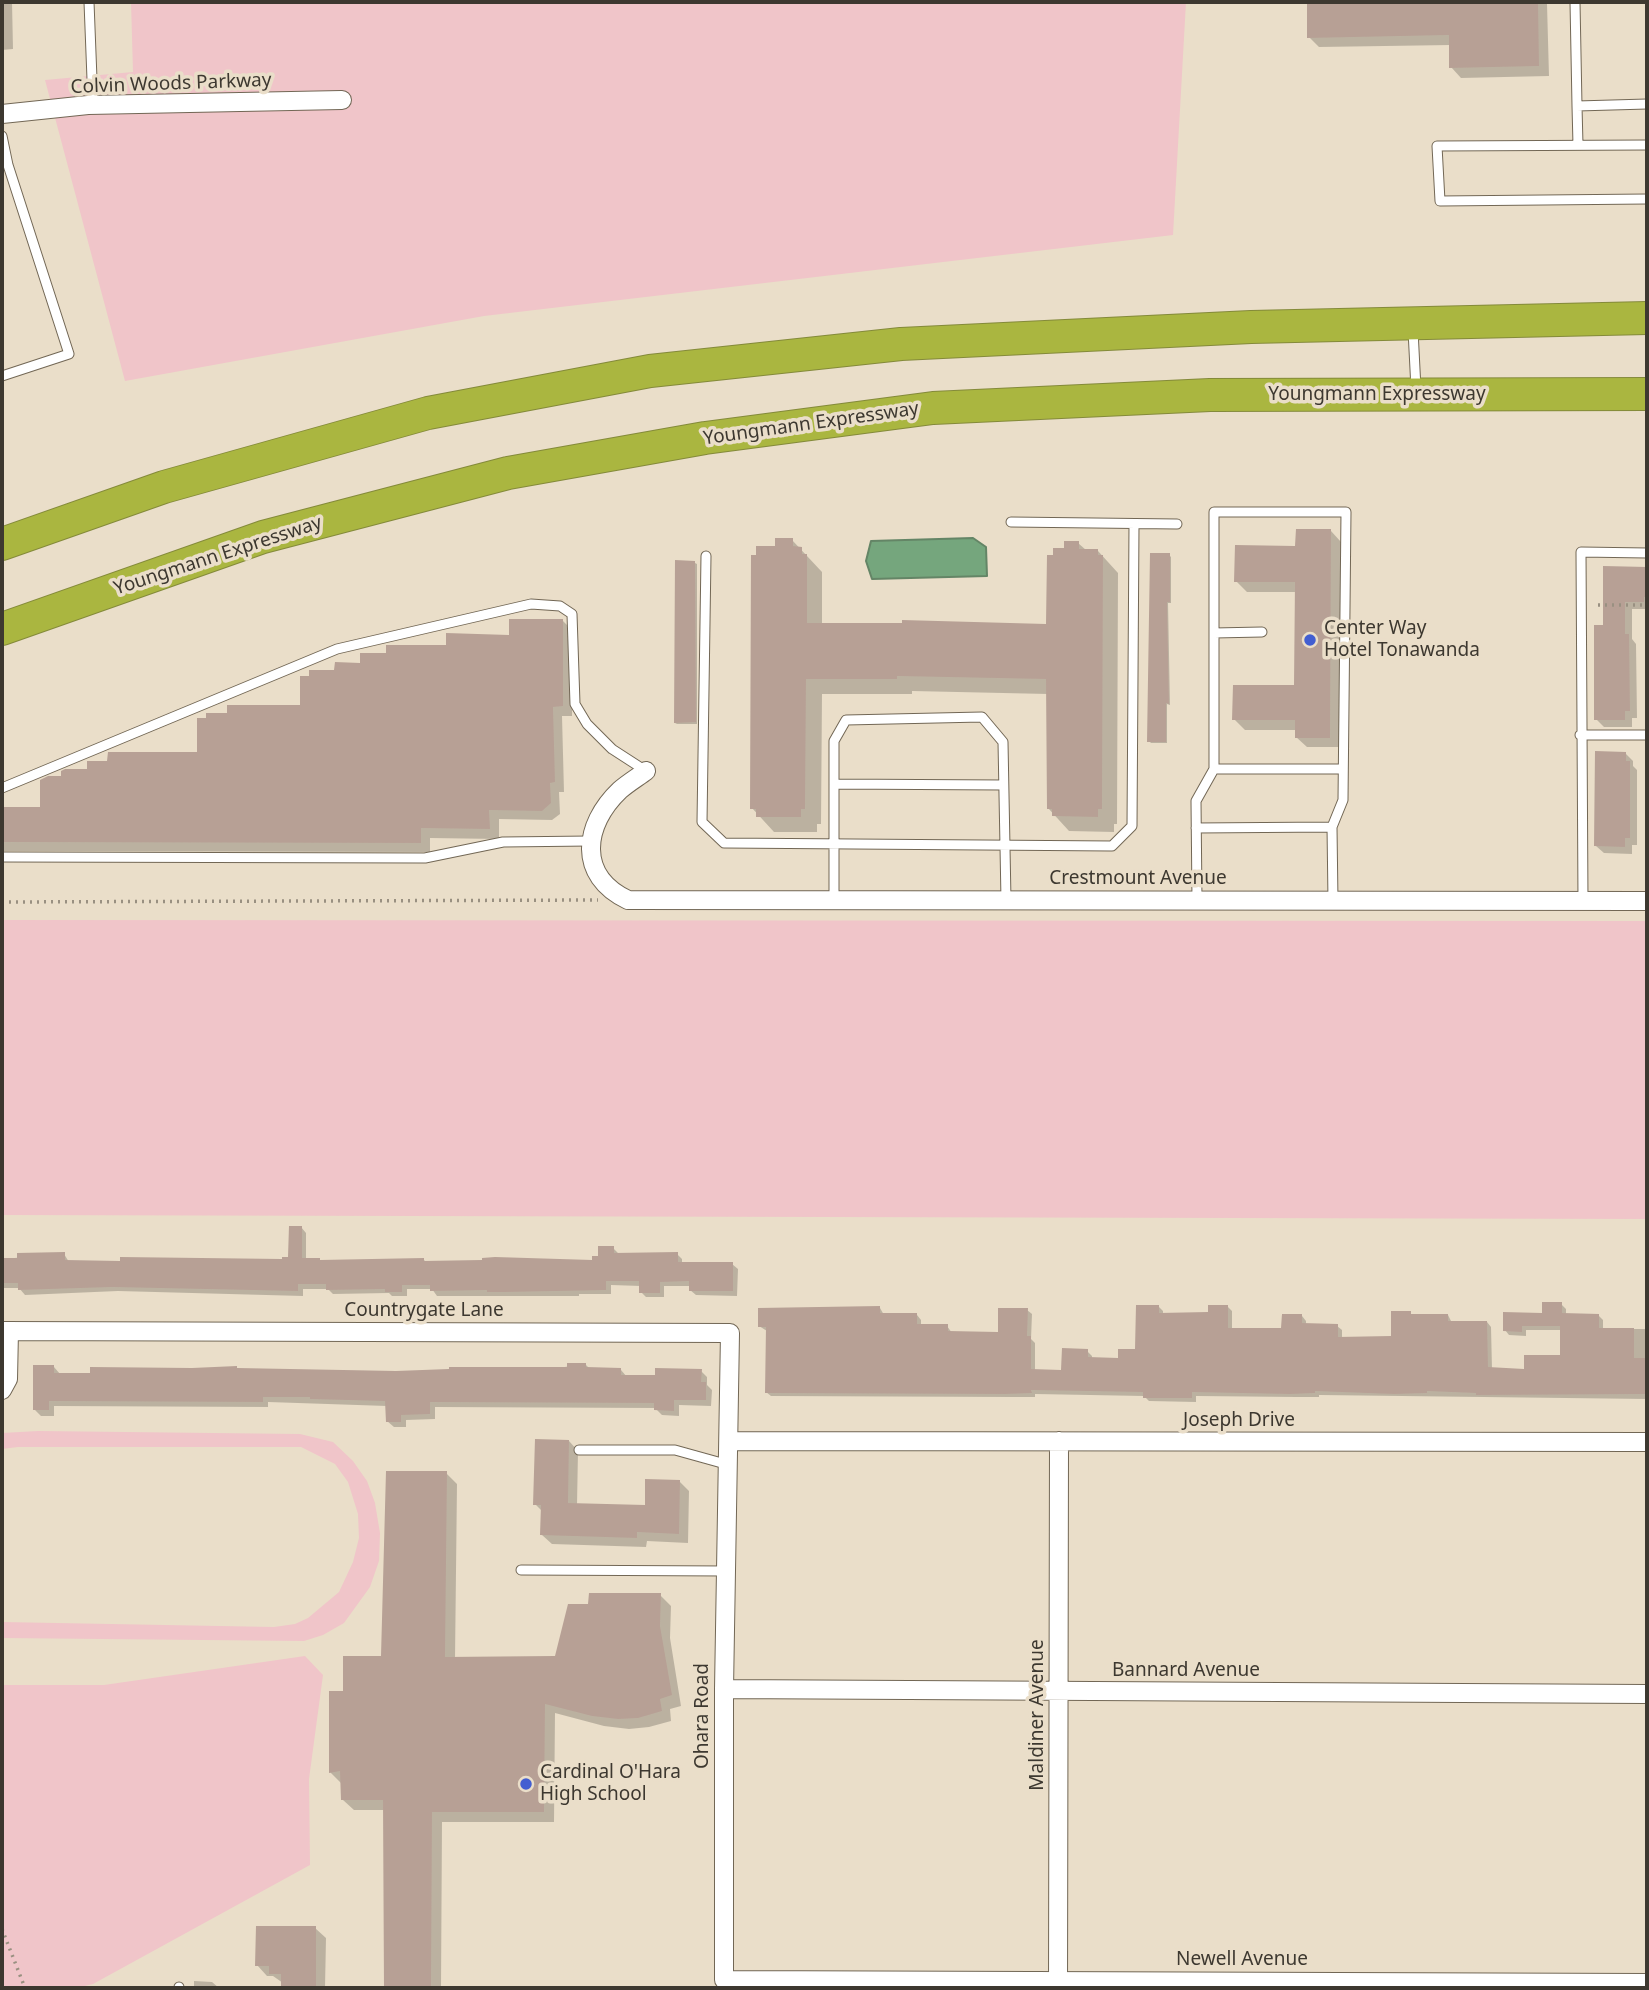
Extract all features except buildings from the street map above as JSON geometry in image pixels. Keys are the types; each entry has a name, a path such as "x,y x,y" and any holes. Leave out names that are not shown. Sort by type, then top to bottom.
{"highway":[{"path":"2,544 164,486 428,413 650,371 901,344 1251,327 1647,317"},
{"name":"Youngmann Expressway","path":"2,629 263,537 508,473 705,438 933,408 1210,395 1647,394"}],"street":[{"name":"Colvin Woods Parkway","path":"2,114 93,105 342,100"},
{"path":"628,900 607,888 596,874 590,841 600,815 620,790 646,771"},
{"name":"Crestmount Avenue","path":"628,900 1647,901"},
{"name":"Countrygate Lane","path":"2,1390 9,1380 6,1331 730,1333 729,1441"},
{"name":"Joseph Drive","path":"729,1441 1647,1442"},
{"name":"Ohara Road","path":"729,1441 724,1689 724,1980 836,1980"},
{"name":"Maldiner Avenue","path":"1058,1984 1059,1441"},
{"name":"Bannard Avenue","path":"724,1689 1647,1694"},
{"name":"Newell Avenue","path":"836,1980 1058,1984 1647,1983"}],"lane":[{"path":"89,2 93,105"},
{"path":"1575,2 1578,145"},
{"path":"1577,106 1647,104"},
{"path":"2,136 8,165 69,354 2,376"},
{"path":"1647,145 1437,146 1440,201 1647,199"},
{"path":"1413,323 1416,395"},
{"path":"1197,900 1196,801 1214,769 1214,512 1346,512 1343,800 1332,827 1334,901"},
{"path":"1011,522 1177,524"},
{"path":"706,555 702,822 724,843 1112,846 1132,826 1134,525"},
{"path":"1583,901 1581,552 1647,553"},
{"path":"2,788 337,649 531,604 560,606 572,614 575,704 587,724 612,749 646,771"},
{"path":"1214,633 1262,632"},
{"path":"834,900 834,741 846,720 982,717 1003,742 1006,900"},
{"path":"1580,735 1647,736"},
{"path":"1214,769 1343,769"},
{"path":"834,784 1003,785"},
{"path":"1196,828 1332,827"},
{"path":"2,857 425,858 503,842 590,841"},
{"path":"579,1450 675,1450 729,1465"},
{"path":"522,1570 727,1571"}],"path":[{"path":"1598,605 1647,605"},
{"path":"2,902 628,900"},
{"path":"2,1930 25,1988"}],"shaded area":[{"path":"131,2 1186,2 1173,235 484,316 125,381 45,80 133,72"},
{"path":"973,538 986,547 987,576 872,579 866,561 871,541"},
{"path":"2,920 1647,921 1647,1219 2,1215"},
{"path":"38,1431 300,1434 333,1442 353,1461 367,1481 375,1503 380,1533 379,1561 370,1587 344,1623 323,1635 304,1641 2,1638 2,1622 274,1627 295,1624 308,1618 339,1592 353,1562 359,1538 358,1514 348,1482 335,1464 301,1447 2,1449 2,1433"},
{"path":"305,1656 323,1675 309,1779 310,1865 93,1984 76,1988 2,1988 2,1685 104,1685"}],"place":[{"name":"Center Way Hotel Tonawanda","path":"1310,640"},
{"name":"Cardinal O'Hara High School","path":"526,1784"}]}
